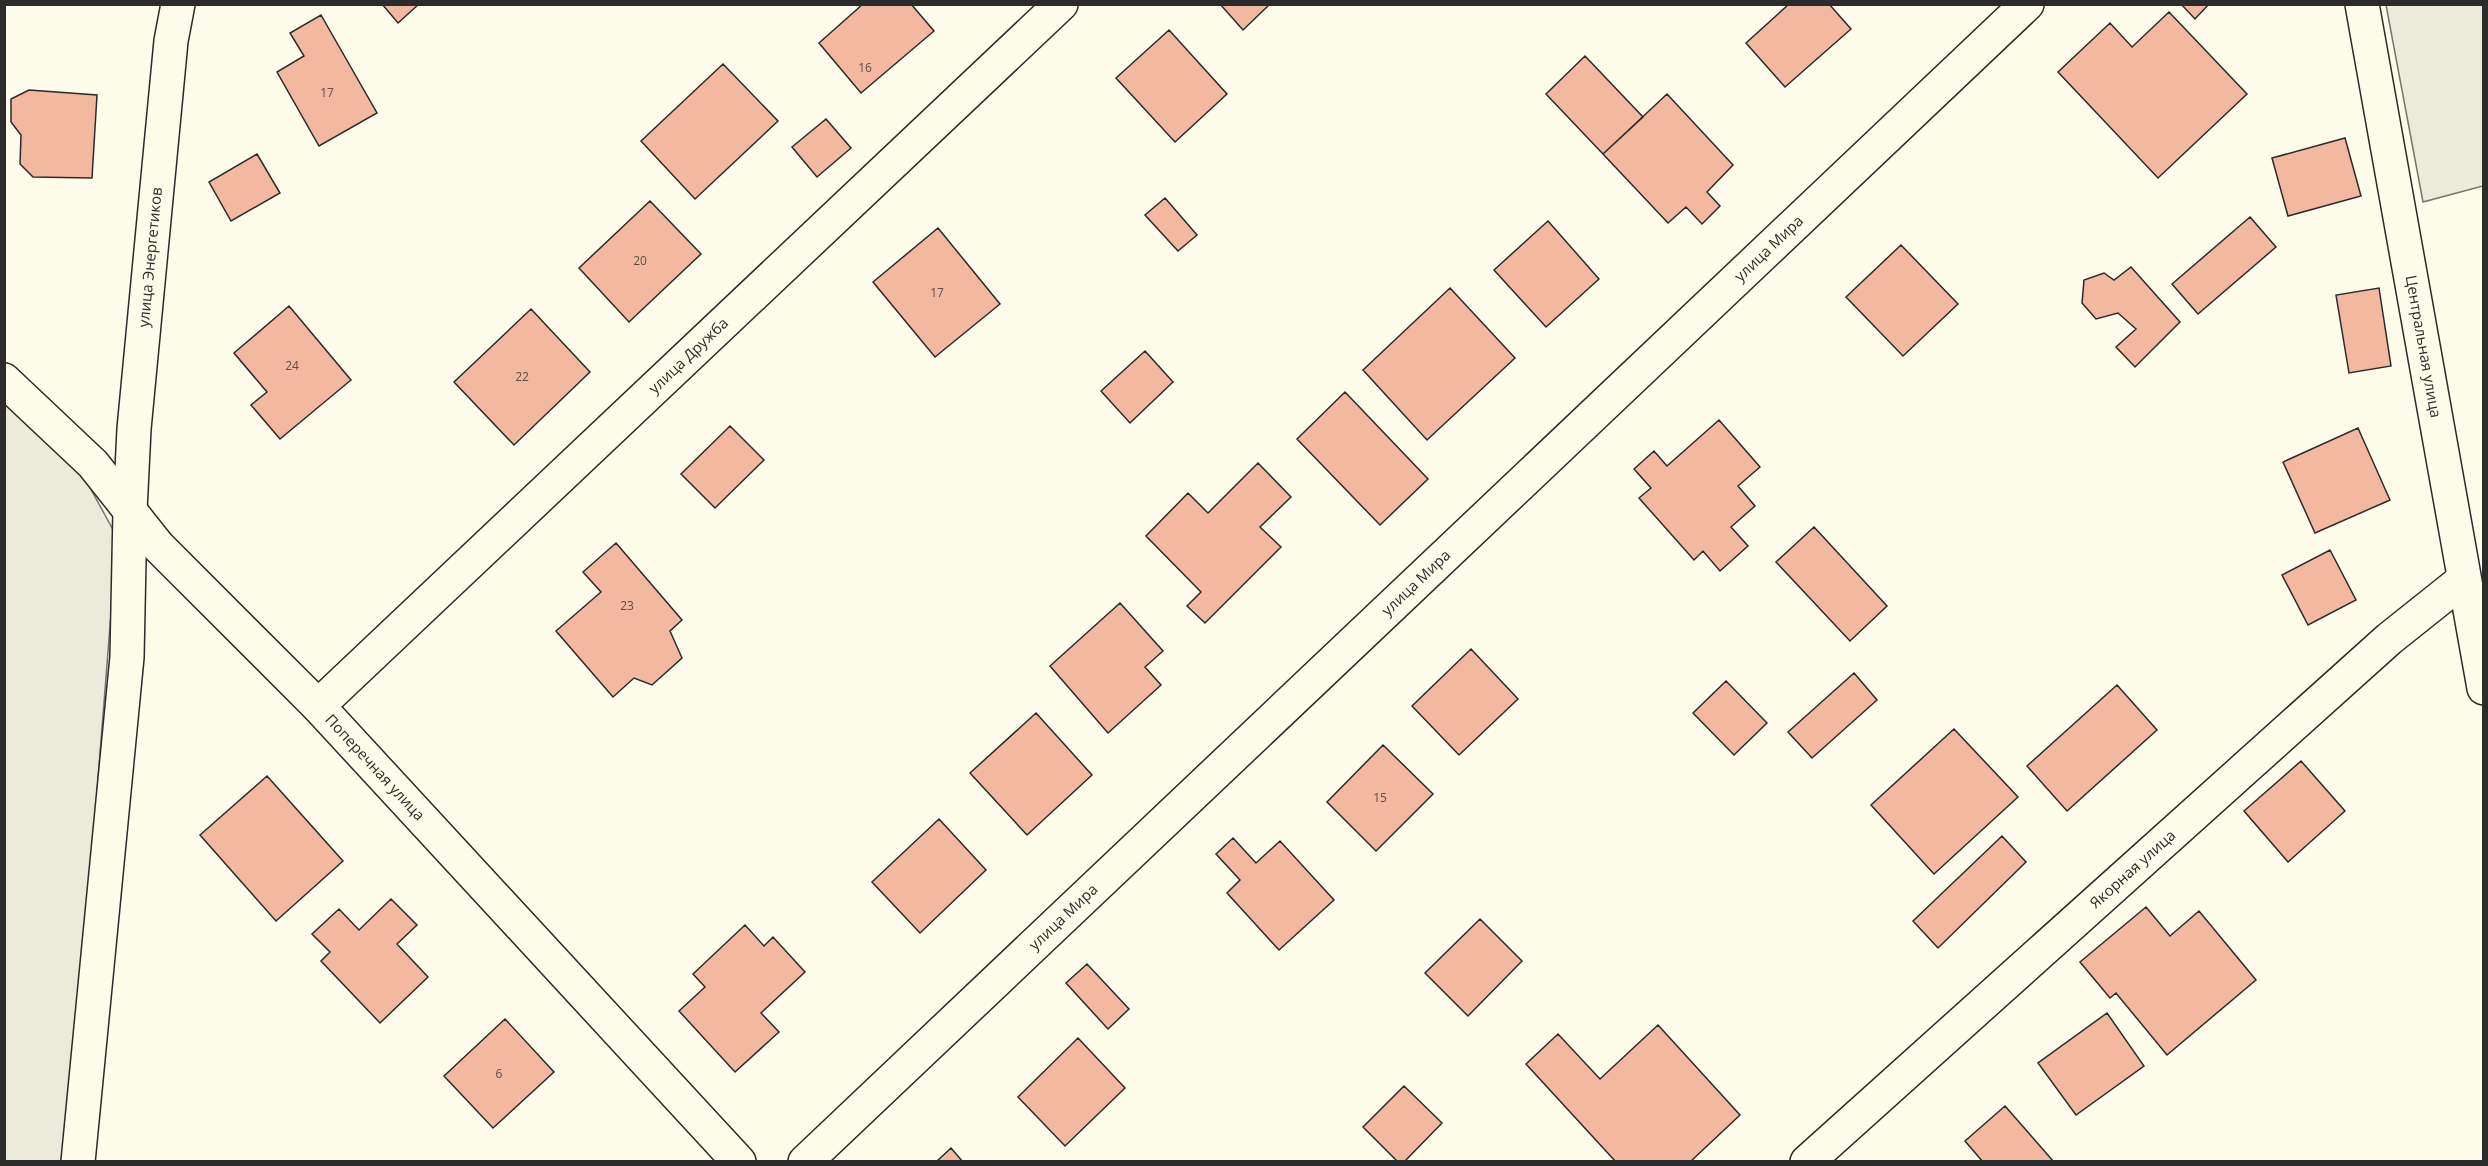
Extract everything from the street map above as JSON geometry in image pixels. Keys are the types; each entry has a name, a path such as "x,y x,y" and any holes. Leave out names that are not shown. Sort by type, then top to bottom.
{"street":[{"name":"улица Энергетиков","path":"78,1161 127,657 134,429 171,41 178,4"},
{"name":"улица Дружба","path":"318,706 1061,4"},
{"name":"улица Мира","path":"805,1161 2027,4"},
{"name":"Центральная улица","path":"2362,4 2484,688"},
{"name":"Поперечная улица","path":"4,380 93,464 158,546 318,706 739,1161"},
{"name":"Якорная улица","path":"1807,1161 2389,639 2463,580"}],"shaded area":[{"path":"2386,5 2483,5 2483,186 2423,202"},
{"path":"4,400 82,473 117,537 68,1161 5,1161"}],"building":[{"path":"382,4 419,4 398,23"},
{"path":"863,4 911,4 934,31 861,93 819,43"},
{"path":"1220,4 1270,4 1243,30"},
{"path":"1789,4 1829,4 1851,29 1785,87 1746,43"},
{"path":"2181,4 2209,4 2195,19"},
{"path":"2169,12 2247,94 2158,178 2058,72 2110,23 2132,47"},
{"path":"321,15 377,113 319,146 277,72 304,56 290,33"},
{"path":"1169,30 1227,94 1175,142 1116,78"},
{"path":"1585,56 1643,117 1603,154 1546,94"},
{"path":"723,64 778,121 695,199 641,141"},
{"path":"29,90 97,95 92,178 33,177 20,164 21,135 11,122 11,99"},
{"path":"1667,94 1733,165 1707,192 1720,206 1702,224 1686,207 1668,223 1603,154"},
{"path":"826,119 851,148 817,177 792,147"},
{"path":"2345,138 2361,196 2288,216 2272,158"},
{"path":"257,154 280,193 231,221 209,182"},
{"path":"1165,198 1197,235 1178,251 1145,215"},
{"path":"650,201 701,254 629,322 579,268"},
{"path":"2250,217 2276,247 2198,314 2172,284"},
{"path":"1548,221 1599,279 1546,327 1494,270"},
{"path":"938,228 1000,304 935,357 873,282"},
{"path":"1901,245 1958,304 1903,356 1846,297"},
{"path":"2131,267 2180,322 2135,367 2116,347 2136,329 2118,313 2096,319 2082,303 2084,280 2104,273 2114,280"},
{"path":"1450,288 1515,358 1427,440 1363,370"},
{"path":"2379,288 2391,366 2349,373 2336,295"},
{"path":"289,306 351,380 280,439 251,405 267,392 234,353"},
{"path":"531,309 590,372 514,445 454,382"},
{"path":"1145,351 1173,382 1130,423 1101,391"},
{"path":"1345,392 1428,479 1380,525 1297,439"},
{"path":"1719,420 1760,467 1738,486 1755,506 1731,527 1748,546 1720,571 1703,551 1694,560 1639,498 1651,488 1634,469 1654,451 1667,466"},
{"path":"730,426 764,460 715,508 681,474"},
{"path":"2358,428 2390,500 2315,533 2283,462"},
{"path":"1258,463 1291,497 1260,527 1281,547 1205,623 1187,606 1201,592 1146,536 1188,493 1208,513"},
{"path":"1814,527 1887,606 1850,641 1776,562"},
{"path":"616,543 682,620 670,631 682,658 652,685 634,678 613,697 556,631 601,592 583,572"},
{"path":"2330,550 2356,600 2308,625 2282,575"},
{"path":"1120,603 1163,651 1145,667 1161,685 1108,733 1050,666"},
{"path":"1471,649 1518,699 1459,755 1412,706"},
{"path":"1854,673 1877,700 1812,758 1788,732"},
{"path":"1726,681 1767,723 1734,755 1693,713"},
{"path":"2117,685 2157,730 2067,811 2027,766"},
{"path":"1036,713 1092,775 1027,835 970,773"},
{"path":"1954,729 2018,797 1934,874 1871,805"},
{"path":"1383,745 1433,794 1376,851 1327,802"},
{"path":"2301,761 2345,811 2288,862 2244,811"},
{"path":"267,776 343,861 276,921 200,835"},
{"path":"939,819 986,870 920,933 872,882"},
{"path":"2002,836 2026,862 1938,948 1913,921"},
{"path":"1233,838 1256,863 1280,841 1334,900 1279,950 1227,893 1240,880 1216,854"},
{"path":"391,899 417,925 397,944 428,977 380,1023 321,961 330,952 312,934 339,909 359,930"},
{"path":"2146,907 2170,936 2199,911 2256,980 2167,1055 2116,993 2110,998 2080,962"},
{"path":"1480,919 1522,961 1468,1016 1425,973"},
{"path":"745,925 764,946 773,937 805,972 761,1013 779,1032 735,1072 679,1011 705,987 693,974"},
{"path":"1087,964 1129,1009 1108,1029 1066,983"},
{"path":"2107,1013 2144,1066 2076,1115 2038,1063"},
{"path":"505,1019 554,1072 493,1128 444,1076"},
{"path":"1658,1025 1740,1115 1690,1162 1616,1162 1526,1064 1558,1034 1600,1079"},
{"path":"1078,1038 1125,1088 1065,1146 1018,1097"},
{"path":"1404,1086 1442,1123 1404,1162 1398,1162 1363,1127"},
{"path":"2005,1106 2054,1162 1983,1162 1965,1141"},
{"path":"951,1148 963,1162 936,1162"}]}
